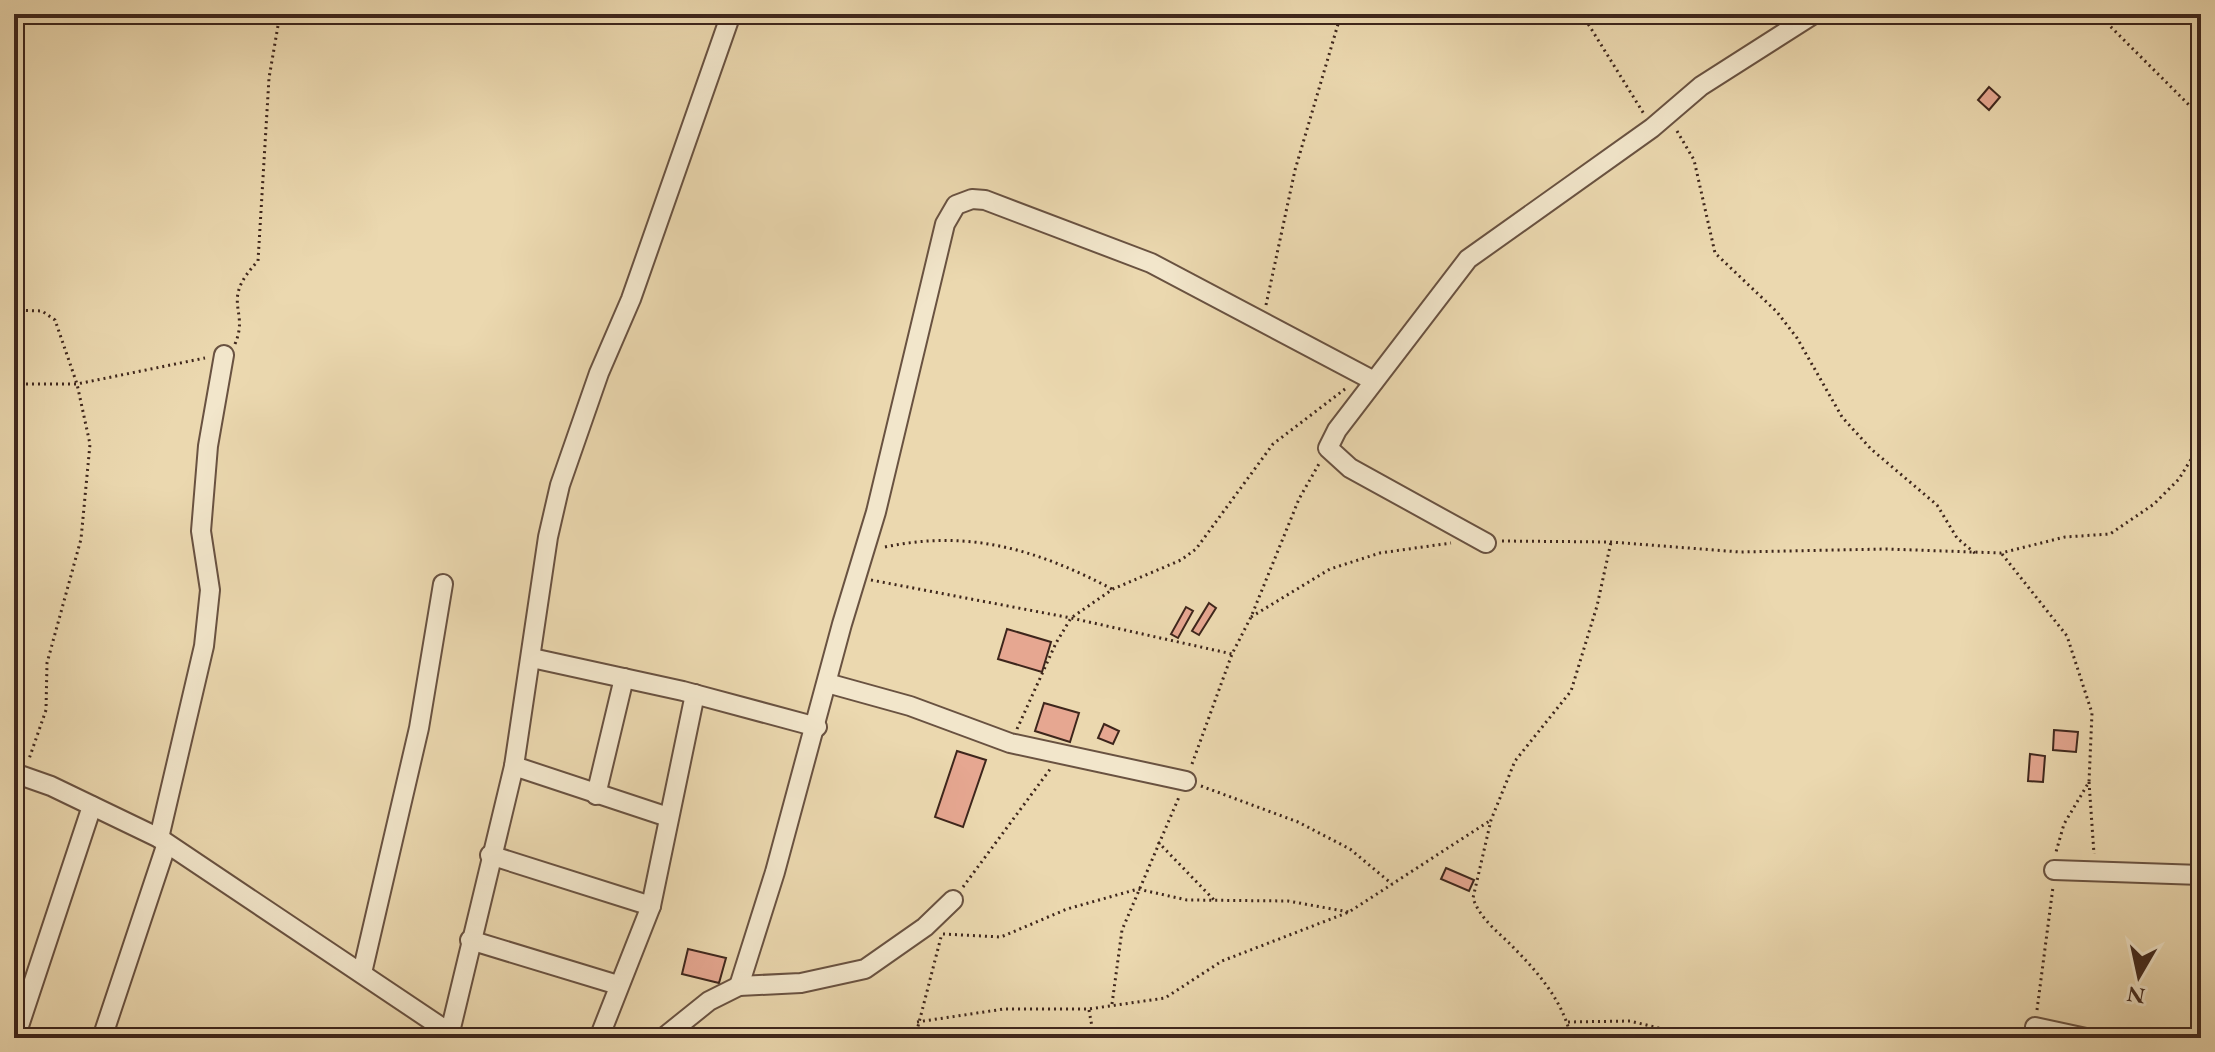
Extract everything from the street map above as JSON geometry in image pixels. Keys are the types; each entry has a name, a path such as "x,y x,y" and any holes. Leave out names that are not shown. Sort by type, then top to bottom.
{"street":[{"path":"18,775 92,806 163,842 454,1035 470,940 514,766 548,537 560,485 599,373 631,299 660,208 731,14"},
{"path":"1486,543 1350,468 1328,448 1369,378 1468,259 1652,128 1701,86 1814,14"},
{"path":"739,986 817,727 865,551 945,224 956,205 972,199 985,200 1151,263 1369,378"},
{"path":"102,1038 163,842 195,699 210,590 201,531 208,446 224,355"},
{"path":"362,973 419,728 443,584"},
{"path":"532,658 695,694 817,727"},
{"path":"596,795 624,678"},
{"path":"827,683 910,706 1010,743 1058,756 1186,781"},
{"path":"599,1038 651,906 695,694"},
{"path":"514,766 668,817"},
{"path":"15,1038 92,806"},
{"path":"490,855 651,906"},
{"path":"2054,870 2201,875"},
{"path":"663,1038 709,1001 739,986 801,983 865,969 905,942 953,900"},
{"path":"470,940 618,985"},
{"path":"2035,1027 2086,1038"}],"path":[{"path":"14,384 77,384 224,355 234,347 239,335 235,299 242,278 258,261 269,78 280,14"},
{"path":"1264,321 1276,246 1295,170 1341,14"},
{"path":"1582,14 1652,128"},
{"path":"2098,14 2201,117"},
{"path":"1669,113 1694,160 1715,253 1777,312 1797,338 1842,417 1871,449 1937,505 1957,538 1976,554"},
{"path":"14,310 42,311 55,320 77,384 90,444 81,539 47,663 46,710 18,775"},
{"path":"1010,743 1056,643 1071,618 1113,589 1181,560 1196,549 1273,444 1369,378"},
{"path":"1251,617 1330,569 1414,546 1611,542 1740,552 1886,549 1976,554 2001,553 2050,540 2110,534 2154,504 2171,488 2201,443"},
{"path":"1112,1006 1122,930 1186,781 1232,654 1251,617 1299,499 1328,448"},
{"path":"865,551 914,542 985,544 1049,558 1113,589"},
{"path":"1571,1038 1568,1022 1548,987 1477,909 1473,898 1491,820 1515,761 1571,691 1591,629 1611,542"},
{"path":"2001,553 2067,636 2078,663 2092,713 2089,782 2094,853 2104,870"},
{"path":"856,576 1071,618 1232,654"},
{"path":"915,1038 953,900 1038,791 1058,756"},
{"path":"1186,781 1298,822 1350,849 1392,884"},
{"path":"2035,1027 2054,870 2064,824 2089,782"},
{"path":"917,1022 1004,1009 1089,1009 1165,998 1222,961 1349,912 1443,848 1491,820"},
{"path":"1158,842 1216,902"},
{"path":"942,934 1001,937 1067,909 1138,889 1216,902 1288,901 1349,912"},
{"path":"1089,1009 1094,1038"},
{"path":"1568,1022 1630,1021 1699,1038"}],"building":[{"path":"1989,87 2000,97 1989,110 1978,100"},
{"path":"1209,603 1216,608 1199,635 1192,631"},
{"path":"1186,607 1193,611 1178,638 1171,634"},
{"path":"1007,629 1051,642 1042,672 998,659"},
{"path":"1044,703 1079,713 1070,742 1035,731"},
{"path":"1104,724 1119,731 1113,744 1098,738"},
{"path":"2054,730 2078,732 2076,752 2053,750"},
{"path":"957,751 986,760 963,827 935,817"},
{"path":"2030,754 2045,756 2043,782 2028,781"},
{"path":"1446,868 1474,880 1469,891 1441,879"},
{"path":"688,949 726,958 719,983 682,974"}]}
